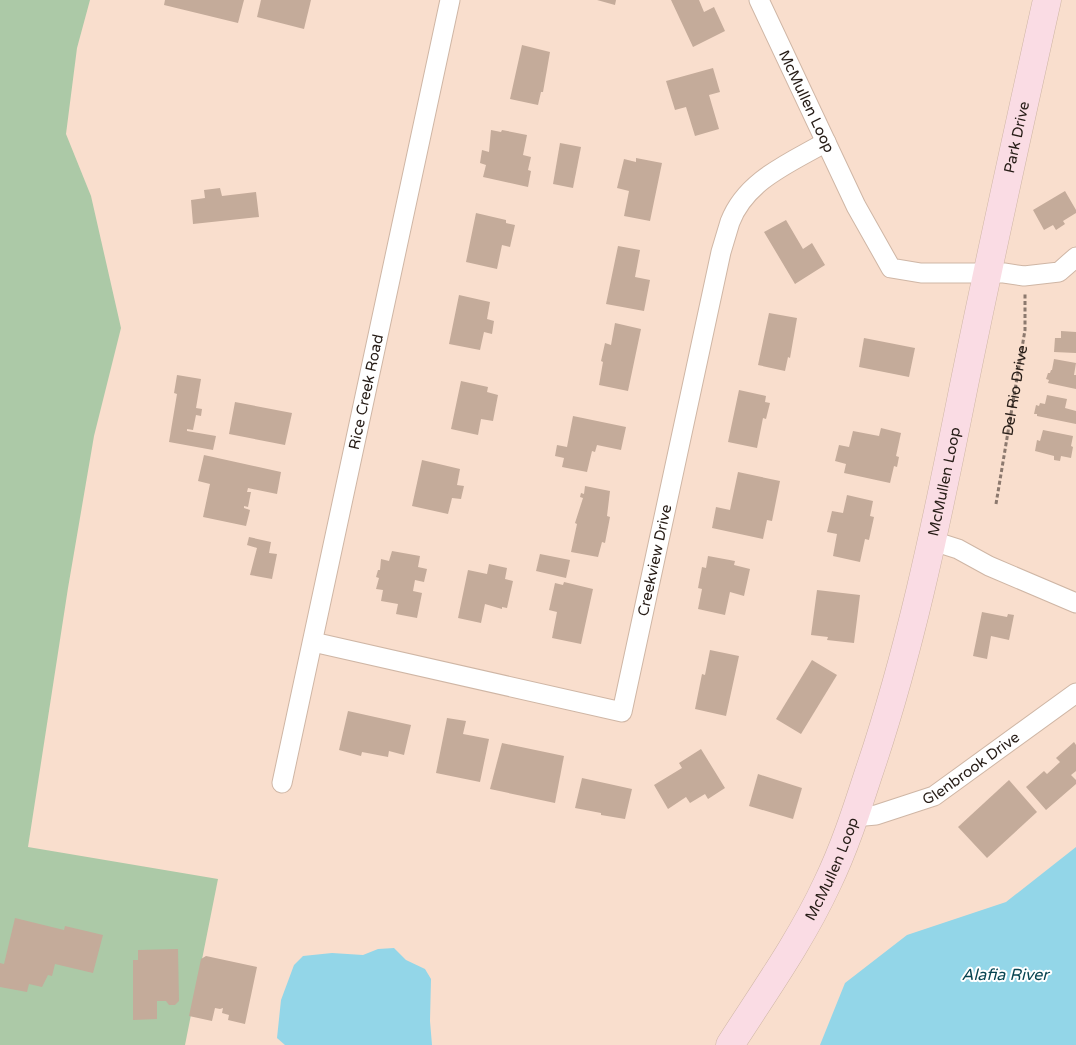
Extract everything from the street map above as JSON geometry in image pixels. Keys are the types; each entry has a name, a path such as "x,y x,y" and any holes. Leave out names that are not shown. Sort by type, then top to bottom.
{"street":[{"name":"Rice Creek Road","path":"282,783 450,0"},
{"name":"McMullen Loop","path":"730,1045 784,960 827,884 854,817 893,696 919,601 933,541 987,273 921,273 891,268 856,206 759,0"},
{"name":"Park Drive","path":"987,273 1047,0"},
{"name":"Creekview Drive","path":"313,642 622,712 722,252 731,221 747,194 770,174 826,142"},
{"path":"987,273 1024,276 1060,272 1076,257"},
{"path":"933,541 958,549 989,566 1076,603"},
{"name":"Glenbrook Drive","path":"854,817 876,815 934,796 1076,693"}],"path":[{"name":"Del Rio Drive","path":"996,504 1025,330 1024,276"}],"green space":[{"path":"0,0 90,0 77,48 66,134 91,196 121,328 94,436 68,588 28,847 218,879 185,1045 0,1045"}],"water":[{"name":"Alafia River","path":"1076,847 1076,1045 820,1045 845,983 907,935 1006,902"},
{"path":"394,948 406,960 425,969 431,979 430,1021 432,1045 285,1045 277,1038 281,1000 294,965 303,956 332,953 363,955 378,949"}],"building":[{"path":"165,0 244,0 238,23 164,5"},
{"path":"261,0 311,0 304,29 257,17"},
{"path":"597,0 616,0 615,5"},
{"path":"671,0 699,0 704,12 714,7 725,31 693,47"},
{"path":"522,45 550,52 543,92 541,92 538,105 510,99"},
{"path":"713,68 720,92 709,95 719,129 695,136 686,107 675,110 666,81"},
{"path":"491,130 501,132 502,130 527,135 523,155 531,157 528,170 531,171 528,187 483,177 486,165 480,163 482,150 489,152"},
{"path":"560,143 581,147 573,188 553,184"},
{"path":"636,158 662,163 650,221 624,216 629,191 617,188 624,159 636,162"},
{"path":"220,188 222,196 256,192 259,217 193,224 191,200 205,198 204,190"},
{"path":"1065,191 1076,213 1063,221 1065,224 1056,230 1053,225 1044,230 1033,210"},
{"path":"476,213 506,220 506,223 515,225 510,247 502,245 497,269 466,262"},
{"path":"786,220 803,249 812,243 825,265 795,284 764,232"},
{"path":"618,246 640,250 635,277 650,280 644,311 606,304"},
{"path":"459,295 490,302 487,319 494,321 492,334 484,332 480,350 449,344"},
{"path":"769,313 797,318 790,358 788,357 785,371 758,365"},
{"path":"615,323 641,329 628,391 599,385 605,343 611,345"},
{"path":"1061,331 1076,332 1076,353 1054,352 1055,338 1061,338"},
{"path":"864,338 915,348 909,377 859,367"},
{"path":"1054,359 1076,363 1074,375 1076,375 1076,389 1048,383 1049,380 1046,379 1048,373 1052,370"},
{"path":"177,375 201,379 196,408 202,409 201,416 196,415 193,430 187,429 187,431 216,436 213,450 169,442 177,394 174,393"},
{"path":"461,381 488,387 487,392 498,395 493,421 481,419 478,435 451,429"},
{"path":"739,390 766,396 765,402 770,403 766,419 763,418 757,448 728,442"},
{"path":"1047,395 1067,399 1065,408 1076,411 1076,424 1034,414 1036,405 1039,406 1040,403 1045,404"},
{"path":"235,402 292,413 285,445 229,434"},
{"path":"573,416 626,427 621,450 597,445 595,452 592,451 587,472 562,467 564,458 555,456 557,445 567,447"},
{"path":"881,428 901,433 896,456 899,457 897,467 894,466 890,483 844,473 846,464 835,461 839,445 849,447 853,431 879,436"},
{"path":"1043,430 1073,436 1071,458 1061,456 1060,461 1054,460 1054,456 1035,451 1037,440 1040,441"},
{"path":"204,455 281,472 277,494 248,488 247,492 251,492 248,507 244,506 244,508 250,510 246,526 203,517 210,484 198,481"},
{"path":"422,460 460,469 457,485 464,486 461,499 452,498 448,514 412,506"},
{"path":"738,472 780,481 772,521 767,520 763,539 712,528 716,507 730,510"},
{"path":"585,486 610,491 607,516 610,517 605,543 602,542 598,557 571,552 577,524 575,523 583,498 580,497 581,493 584,494"},
{"path":"847,495 873,501 870,516 874,517 869,540 865,539 860,562 833,556 837,534 827,532 832,511 843,513"},
{"path":"249,537 271,542 269,553 277,554 272,579 250,575 257,548 247,545"},
{"path":"392,551 420,556 418,567 427,569 424,582 415,580 413,591 422,593 417,618 396,614 398,604 381,601 383,590 376,589 379,578 376,577 378,570 380,570 381,559 389,561"},
{"path":"540,554 570,560 566,578 536,571"},
{"path":"708,556 735,561 734,565 750,569 744,596 730,592 725,615 698,609 702,589 698,588 702,567 706,568"},
{"path":"489,564 507,568 505,579 513,581 507,608 502,607 502,609 485,604 481,623 458,618 468,570 487,574"},
{"path":"564,582 593,589 581,644 552,638 557,612 549,610 555,583 563,585"},
{"path":"817,590 860,595 854,643 827,640 828,637 811,635"},
{"path":"982,612 1007,617 1008,614 1014,615 1009,640 991,636 987,659 973,656"},
{"path":"710,650 739,656 726,716 695,709 702,674 705,675"},
{"path":"812,660 837,675 801,734 776,719"},
{"path":"348,711 411,725 404,755 389,751 388,757 362,752 361,756 339,750"},
{"path":"447,718 466,721 463,734 489,739 480,782 436,773"},
{"path":"1074,742 1076,745 1076,771 1071,775 1076,780 1076,784 1046,810 1026,787 1044,771 1047,774 1060,762 1056,758"},
{"path":"502,743 564,756 555,803 490,789"},
{"path":"701,749 725,788 708,799 705,794 690,803 686,797 668,809 654,785 682,768 679,763"},
{"path":"758,774 802,788 793,819 749,806"},
{"path":"582,778 632,789 625,819 575,808"},
{"path":"1009,780 1037,812 987,858 958,827"},
{"path":"15,918 64,930 65,926 103,935 93,973 55,964 52,976 48,975 42,987 29,984 27,992 0,987 0,963 4,964"},
{"path":"178,949 179,1001 175,1005 169,1005 166,1001 157,1001 157,1019 133,1020 133,960 138,960 138,950"},
{"path":"206,956 257,967 245,1024 228,1020 229,1015 222,1013 223,1008 215,1008 212,1021 189,1016 201,959"}]}
